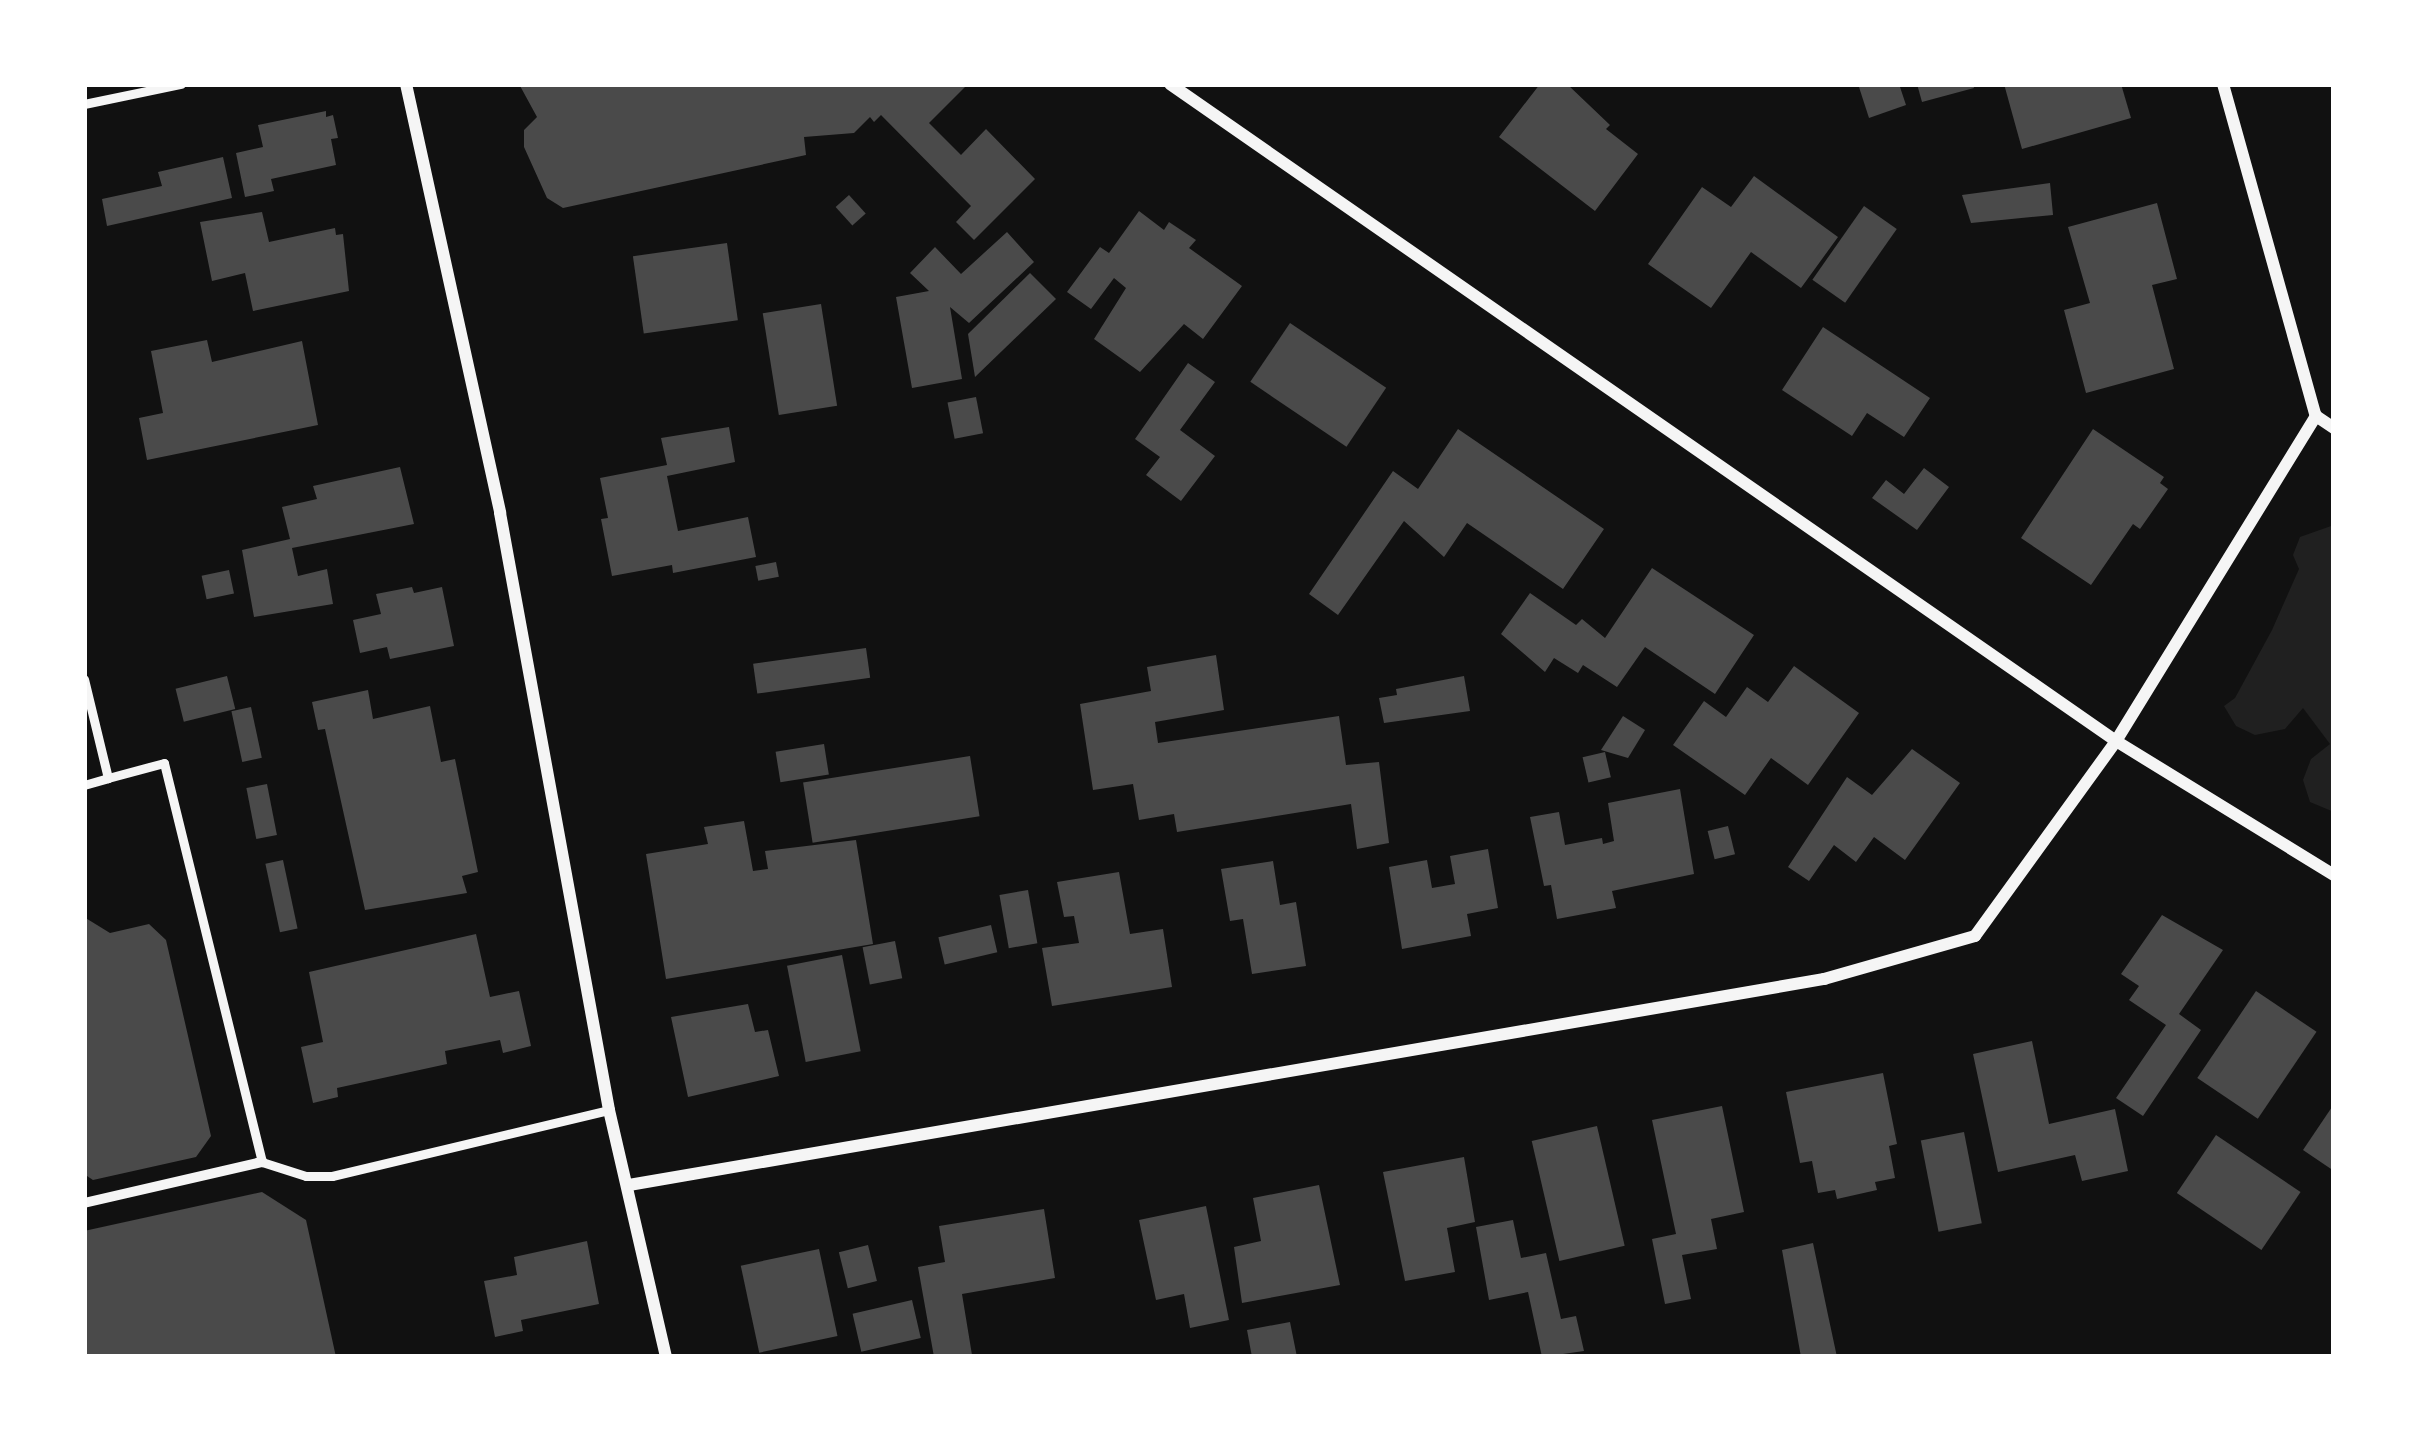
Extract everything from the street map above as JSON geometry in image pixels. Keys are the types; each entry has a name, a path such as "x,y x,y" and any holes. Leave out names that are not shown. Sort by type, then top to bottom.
{"street":[{"path":"406,84 500,513 609,1110 666,1357"},
{"path":"1170,84 2116,741 2334,875"},
{"path":"2223,84 2316,416 2334,428"},
{"path":"629,1185 1824,979 1975,936 2116,741 2316,416"},
{"path":"84,1203 262,1162"}],"lane":[{"path":"84,104 182,84"},
{"path":"84,679 107,778"},
{"path":"84,785 164,763 262,1162 306,1176 332,1176 609,1110"}],"shaded area":[{"path":"2334,525 2334,812 2310,802 2303,780 2311,759 2330,744 2303,708 2285,729 2255,735 2236,726 2224,706 2235,698 2272,630 2299,569 2293,555 2300,537"}],"building":[{"path":"519,84 968,84 929,123 961,155 986,129 1035,179 974,240 956,222 971,206 881,115 874,122 870,117 854,133 804,137 806,155 563,208 547,198 524,147 524,130 537,117"},
{"path":"1540,84 1567,84 1610,125 1606,129 1638,154 1595,211 1499,137"},
{"path":"1858,84 1899,84 1906,105 1869,118"},
{"path":"1917,84 1973,84 1974,88 1922,102"},
{"path":"2004,84 2121,84 2131,118 2022,149"},
{"path":"326,111 326,117 333,115 338,138 331,139 336,165 271,179 274,191 245,197 236,153 263,147 258,125"},
{"path":"223,157 232,198 107,226 102,199 162,186 158,172"},
{"path":"1754,176 1838,237 1801,288 1751,252 1711,308 1648,264 1702,187 1731,207"},
{"path":"2050,183 2053,215 1971,223 1962,195"},
{"path":"849,195 866,214 852,226 836,207"},
{"path":"2157,203 2177,279 2152,285 2174,369 2086,393 2064,310 2090,303 2068,227"},
{"path":"1864,206 1897,229 1845,303 1812,280"},
{"path":"1139,211 1164,230 1169,222 1196,240 1189,248 1242,286 1203,339 1184,324 1140,372 1094,339 1126,288 1114,278 1091,309 1067,292 1100,247 1109,253"},
{"path":"262,212 269,242 335,228 336,235 343,234 349,291 253,311 245,273 212,281 200,222"},
{"path":"1007,232 1034,262 969,323 950,307 962,379 912,388 896,297 929,291 910,273 935,247 961,274"},
{"path":"727,243 738,320 644,333 633,256"},
{"path":"1030,273 1056,299 975,377 968,334"},
{"path":"821,304 837,406 779,415 763,313"},
{"path":"1290,323 1386,388 1346,447 1250,382"},
{"path":"1823,327 1930,398 1904,437 1867,413 1852,436 1782,390"},
{"path":"207,340 212,362 302,341 318,425 147,460 139,418 163,413 151,351"},
{"path":"1188,363 1215,382 1180,430 1215,456 1181,501 1146,475 1160,457 1135,439"},
{"path":"976,397 983,433 955,439 948,403"},
{"path":"729,427 735,462 667,476 678,531 748,517 756,557 673,573 672,565 612,576 601,519 608,518 600,478 667,465 661,438"},
{"path":"1458,429 1604,529 1563,589 1467,523 1444,557 1404,521 1338,615 1309,594 1393,471 1418,489"},
{"path":"2093,429 2164,477 2160,483 2168,489 2140,529 2133,524 2091,585 2021,538"},
{"path":"400,467 414,524 292,548 298,576 327,569 333,604 254,617 242,550 290,539 282,507 317,499 313,486"},
{"path":"1924,468 1949,487 1917,530 1872,498 1886,480 1904,494"},
{"path":"776,562 779,577 758,581 755,566"},
{"path":"1652,568 1754,635 1715,694 1645,647 1617,687 1583,665 1578,673 1554,658 1545,672 1501,634 1530,593 1576,625 1582,619 1605,638"},
{"path":"229,570 234,593 207,599 202,576"},
{"path":"412,587 414,593 442,587 454,646 390,659 387,647 360,653 353,620 381,614 376,594"},
{"path":"866,648 870,678 757,694 753,664"},
{"path":"1216,655 1224,710 1155,722 1158,743 1339,716 1346,765 1379,762 1389,843 1357,849 1351,804 1177,832 1174,814 1139,820 1133,784 1093,790 1080,704 1151,691 1147,667"},
{"path":"1794,666 1859,713 1808,785 1771,758 1745,795 1673,745 1704,701 1726,717 1747,687 1768,702"},
{"path":"227,676 235,709 184,722 176,689"},
{"path":"1464,676 1470,711 1384,723 1379,698 1397,695 1396,689"},
{"path":"368,690 373,719 430,706 441,762 455,759 478,872 462,876 467,893 365,910 325,729 318,730 312,702"},
{"path":"251,707 262,758 242,762 231,711"},
{"path":"1623,716 1645,730 1628,758 1601,750"},
{"path":"824,744 829,775 780,782 776,752"},
{"path":"1912,749 1960,783 1905,860 1874,837 1856,862 1834,845 1809,881 1788,867 1847,777 1872,795"},
{"path":"1605,752 1611,777 1588,783 1583,757"},
{"path":"970,756 980,816 813,843 803,782"},
{"path":"267,784 277,835 256,839 246,788"},
{"path":"1680,789 1694,874 1612,891 1616,908 1557,919 1551,885 1544,886 1530,817 1559,812 1565,845 1602,838 1603,844 1614,841 1608,803"},
{"path":"744,821 753,871 768,869 765,851 856,840 873,944 666,979 646,854 708,844 704,827"},
{"path":"1728,826 1735,854 1715,859 1708,831"},
{"path":"1488,849 1498,908 1467,914 1471,936 1402,949 1389,867 1427,860 1432,888 1455,884 1450,856"},
{"path":"283,860 298,928 280,932 265,864"},
{"path":"1273,861 1280,905 1296,902 1306,966 1252,974 1243,919 1230,921 1221,869"},
{"path":"1119,872 1130,934 1163,929 1172,987 1052,1006 1042,948 1079,943 1074,916 1064,917 1057,882"},
{"path":"1028,890 1037,943 1009,948 999,895"},
{"path":"2162,915 2223,950 2179,1014 2201,1030 2143,1116 2116,1098 2166,1025 2129,1000 2139,986 2121,974"},
{"path":"84,917 110,933 149,924 166,940 211,1136 196,1157 93,1180 84,1174"},
{"path":"991,925 997,952 945,964 938,937"},
{"path":"476,934 490,997 519,991 531,1046 503,1053 500,1040 445,1051 447,1064 337,1088 338,1097 313,1103 301,1047 323,1042 309,972"},
{"path":"895,941 902,978 870,985 863,947"},
{"path":"842,955 861,1051 806,1062 787,966"},
{"path":"2256,991 2317,1032 2258,1119 2197,1078"},
{"path":"748,1004 755,1032 768,1030 779,1076 688,1097 671,1017"},
{"path":"2032,1041 2049,1124 2115,1109 2128,1171 2082,1181 2075,1155 1998,1172 1973,1054"},
{"path":"1883,1073 1897,1144 1889,1146 1895,1178 1875,1182 1877,1190 1837,1199 1835,1190 1818,1193 1812,1161 1800,1163 1786,1092"},
{"path":"2334,1104 2334,1171 2303,1150"},
{"path":"1722,1106 1744,1212 1711,1219 1717,1249 1682,1255 1691,1299 1665,1304 1652,1239 1676,1234 1652,1120"},
{"path":"1597,1126 1625,1246 1559,1261 1532,1141"},
{"path":"1964,1132 1982,1223 1939,1232 1921,1140"},
{"path":"2216,1135 2301,1192 2261,1250 2177,1193"},
{"path":"1464,1157 1475,1222 1447,1228 1455,1272 1405,1281 1383,1172"},
{"path":"1319,1185 1340,1285 1242,1303 1234,1247 1261,1241 1253,1198"},
{"path":"262,1192 306,1220 336,1357 84,1357 84,1231"},
{"path":"1206,1206 1229,1320 1190,1328 1184,1294 1156,1300 1139,1220"},
{"path":"1044,1209 1055,1278 962,1294 972,1355 934,1357 918,1267 945,1262 939,1226"},
{"path":"1513,1220 1521,1258 1546,1253 1561,1319 1576,1316 1584,1351 1542,1357 1528,1292 1489,1300 1476,1227"},
{"path":"587,1241 599,1304 521,1320 523,1331 495,1337 484,1281 517,1275 514,1257"},
{"path":"1813,1243 1837,1357 1801,1357 1782,1250"},
{"path":"868,1245 877,1281 848,1288 839,1252"},
{"path":"819,1249 838,1336 759,1353 741,1266"},
{"path":"912,1300 921,1338 861,1352 853,1314"},
{"path":"1290,1322 1297,1357 1252,1357 1247,1330"}]}
